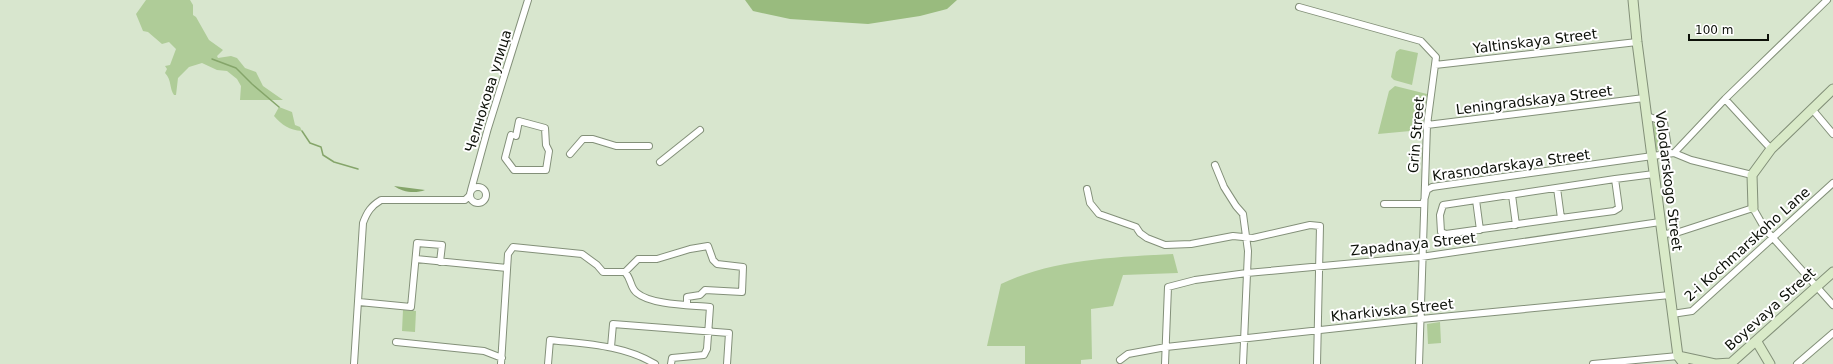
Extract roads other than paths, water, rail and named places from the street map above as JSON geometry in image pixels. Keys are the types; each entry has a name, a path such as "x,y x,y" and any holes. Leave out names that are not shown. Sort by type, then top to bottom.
{"main road":[{"name":"Volodarskogo Street","path":"1633,0 1636,42 1672,314 1678,356 1684,364"},
{"path":"1753,208 1752,175 1771,149 1833,89"},
{"name":"Boyevaya Street","path":"1678,356 1715,364 1731,363 1757,342 1833,272"},
{"path":"1757,342 1770,364"}],"street":[{"name":"Челнокова улица","path":"359,302 363,223 366,212 373,204 381,200 465,200 470,192 488,128 528,0"},
{"path":"1671,154 1725,99 1827,0"},
{"name":"Grin Street","path":"1299,7 1421,41 1436,56 1427,125 1421,256 1419,364"},
{"name":"Yaltinskaya Street","path":"1435,65 1636,42"},
{"name":"Leningradskaya Street","path":"1427,125 1644,98"},
{"path":"1725,99 1771,149"},
{"path":"1812,109 1833,134"},
{"path":"1647,116 1664,122 1671,154"},
{"path":"519,121 545,128 546,145 549,151 546,170 514,170 505,158 513,136 519,121"},
{"path":"660,162 700,130"},
{"path":"570,154 583,139 593,139 616,146 649,146"},
{"path":"1652,157 1671,154 1752,175"},
{"name":"Krasnodarskaya Street","path":"1423,204 1427,190 1432,188 1652,157"},
{"path":"1215,165 1224,187 1243,214 1248,251 1243,364"},
{"path":"1615,179 1619,208 1614,210 1480,230 1446,234 1441,232 1440,215 1442,206 1615,179 1654,174"},
{"name":"2-i Kochmarskoho Lane","path":"1672,314 1692,311 1833,183"},
{"path":"1557,188 1561,218"},
{"path":"1087,189 1090,203 1100,214 1136,227 1143,236 1165,246 1191,244 1233,236 1253,238 1310,225 1320,226 1318,364"},
{"path":"1512,195 1516,225"},
{"path":"1476,200 1480,230"},
{"path":"1384,204 1423,204"},
{"path":"1662,234 1676,233 1753,208 1765,229 1815,287 1833,305"},
{"name":"Zapadnaya Street","path":"1166,347 1168,287 1195,280 1421,256 1660,222"},
{"path":"354,364 359,302 411,307 417,243 442,245 440,262"},
{"path":"396,342 484,351 501,361 508,254 513,248 582,254 597,265 603,272 625,272 638,259 657,259 690,249 708,246 713,260 717,264 743,267 742,292 705,290 700,295 687,297 687,304"},
{"path":"416,259 507,268"},
{"path":"625,272 630,279 635,292 645,299 710,307 704,355 672,358 671,364"},
{"name":"Kharkivska Street","path":"1120,360 1128,354 1166,347 1421,319 1670,295"},
{"path":"611,347 613,324 730,333 727,364"},
{"path":"1797,364 1833,333"},
{"path":"548,364 550,340 611,347 640,355 655,364"},
{"path":"1165,364 1166,347"},
{"path":"1593,364 1678,356"}],"waterway":[{"path":"212,59 236,68 279,107"},
{"path":"302,131 310,143 321,147 323,155 334,162 358,169"}]}
